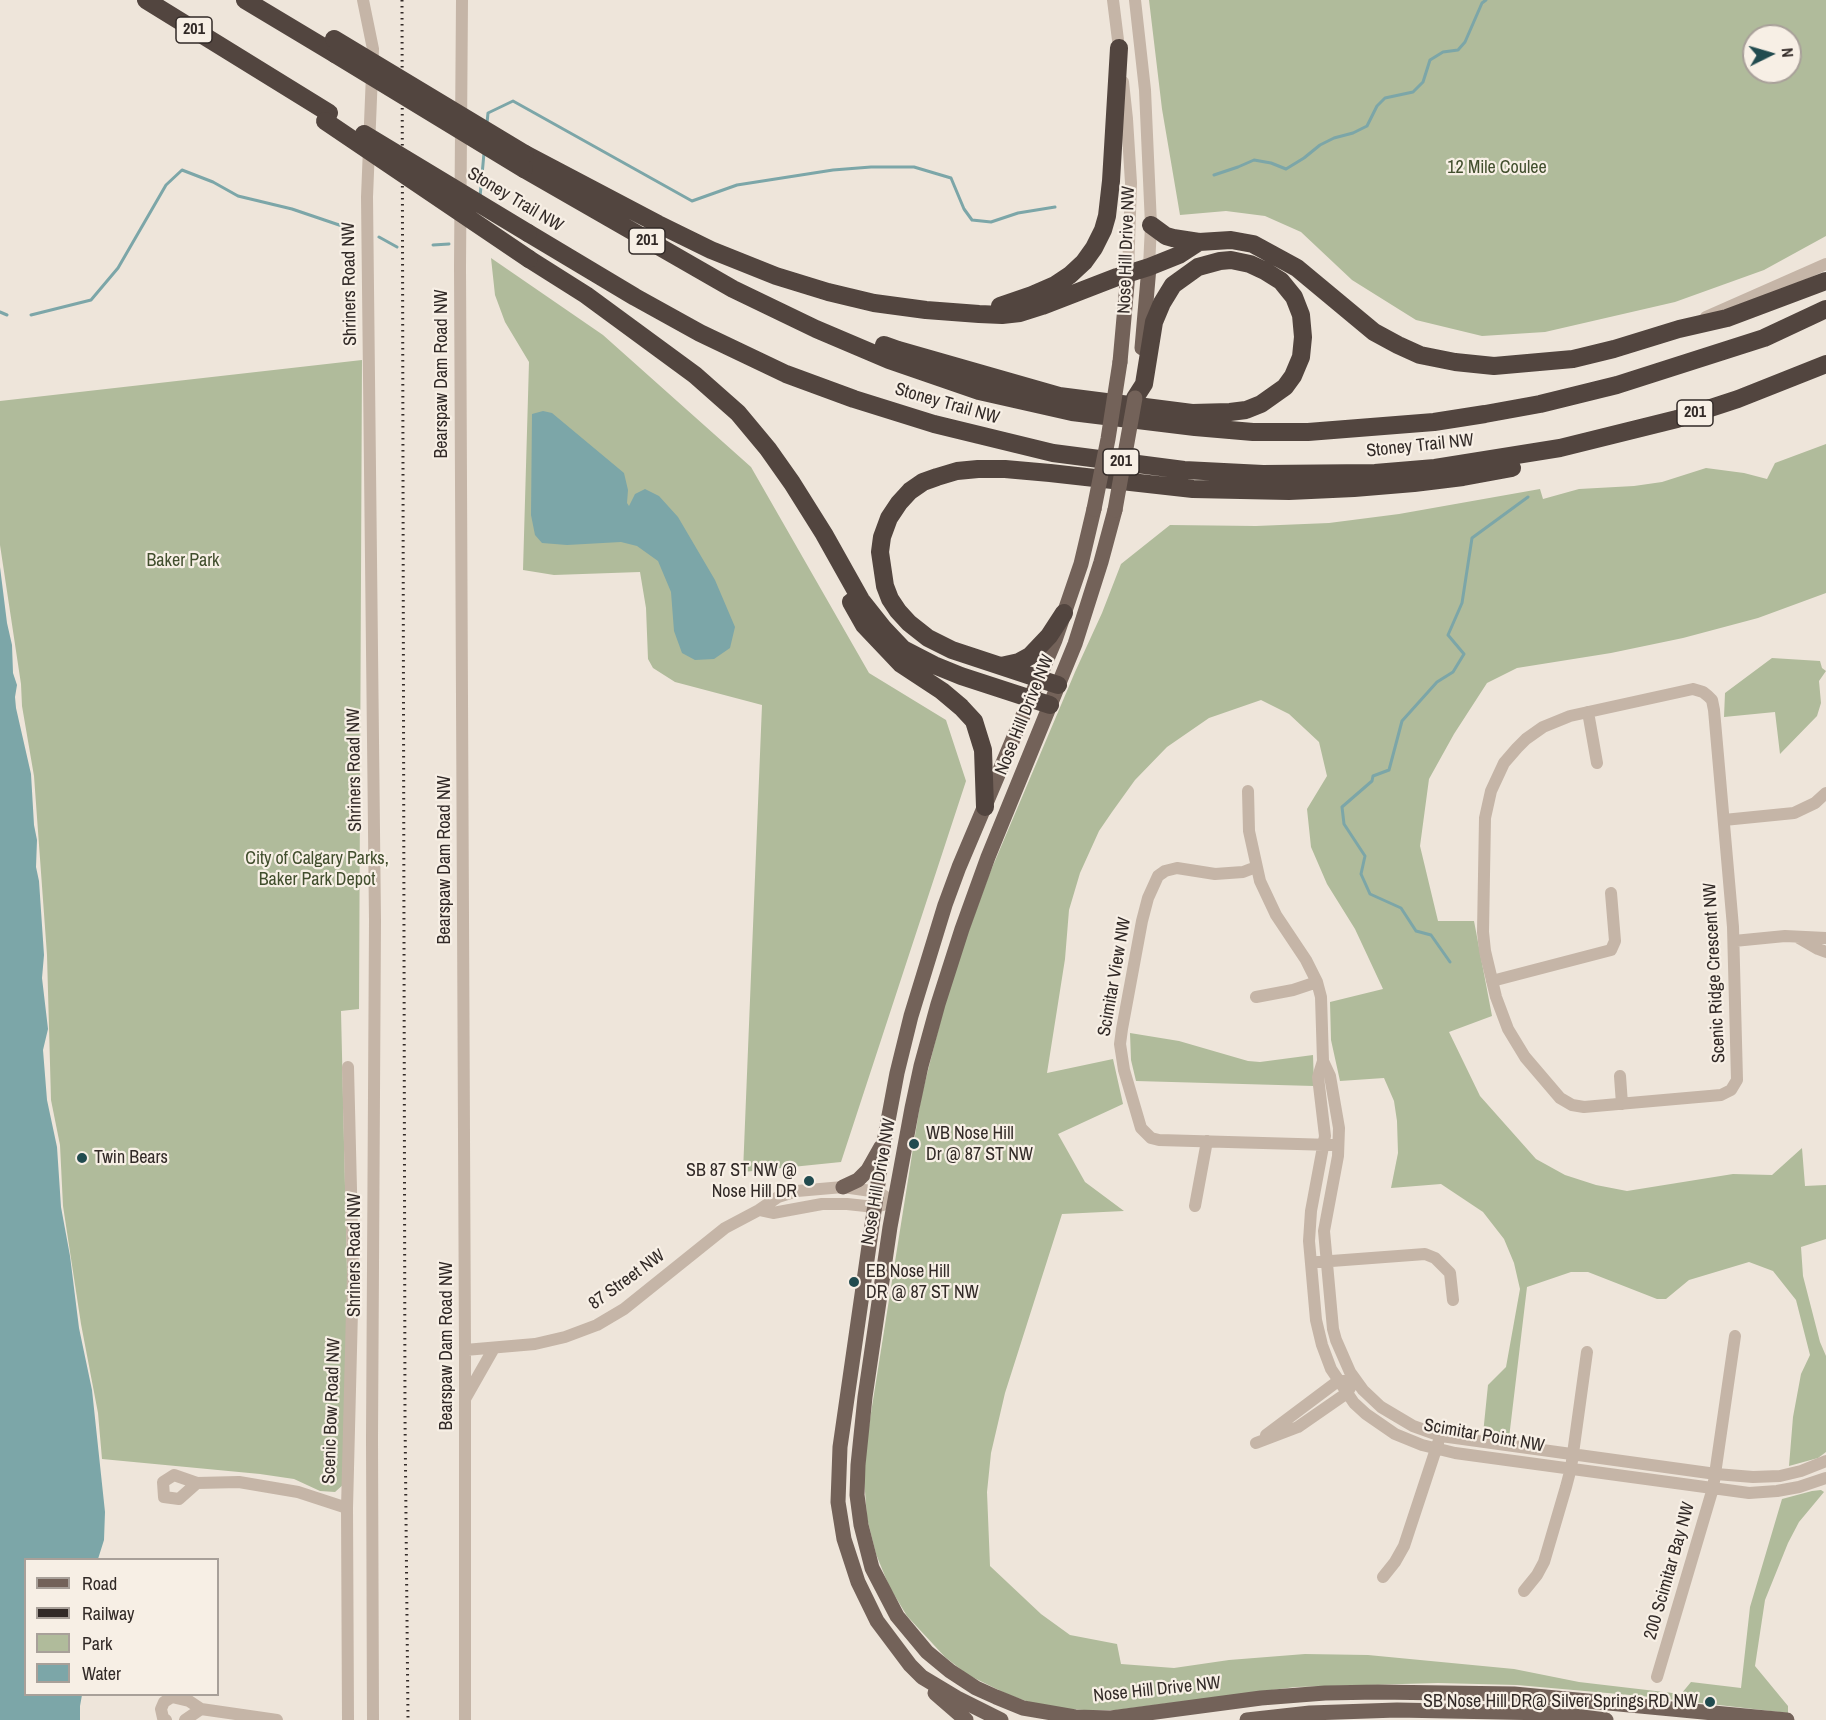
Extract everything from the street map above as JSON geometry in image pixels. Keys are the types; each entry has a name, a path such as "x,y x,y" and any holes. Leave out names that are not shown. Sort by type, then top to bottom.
{"highway":[{"name":"Stoney Trail NW","path":"146,0 327,117 700,333 786,374 854,399 934,424 1053,453 1184,470 1263,474 1376,473 1435,468 1560,448 1677,419 1738,399 1826,364"},
{"name":"Stoney Trail NW","path":"244,0 334,47 701,272 771,308 890,360 978,391 1072,412 1195,428 1253,432 1308,432 1434,422 1540,404 1617,385 1764,338 1826,309"},
{"path":"268,0 334,47"},
{"path":"948,313 1010,303 1040,292 1070,275 1084,262 1094,248 1107,216 1119,48"},
{"path":"327,117 529,259 586,296 695,375 738,413 792,483 861,600 903,649 961,676 1050,705"},
{"path":"525,162 711,250 776,276 874,303 948,313 1002,315 1020,313 1149,267 1179,255 1199,242"},
{"path":"1150,225 1166,236 1199,242 1231,240 1253,244 1298,268 1374,332 1420,355 1494,366 1573,359 1614,349 1679,329 1727,318 1826,281"},
{"path":"771,308 819,320 898,350 1059,396 1192,413 1210,413 1246,410 1261,404 1272,398 1289,381 1301,357 1303,337 1301,315 1294,297 1281,281 1250,264 1220,261 1198,267 1173,285 1161,303 1143,366 1144,384 1135,398"},
{"path":"1058,685 952,650 928,638 903,617 890,599 885,586 880,552 882,537 889,518 910,491 923,482 957,471 978,469 1005,469 1192,489 1289,491 1354,488 1463,477 1509,469 1560,448"},
{"path":"824,534 864,625 901,664 942,691 962,707 974,721 983,750 985,807"},
{"path":"1001,666 1019,662 1030,656 1049,636 1064,613"}],"main road":[{"name":"Nose Hill Drive NW","path":"1143,366 1149,267"},
{"name":"Nose Hill Drive NW","path":"1001,1720 922,1677 910,1665 877,1621 862,1592 844,1539 838,1503 840,1447 884,1142 910,1016 959,867 1039,679 1081,564 1108,439 1120,362 1128,273"},
{"name":"Nose Hill Drive NW","path":"1135,398 1115,510 1086,610 962,929 938,1004 919,1076 894,1202 869,1366 858,1465 857,1495 861,1525 872,1568 897,1616 927,1652 950,1671 976,1688 1023,1708 1076,1717 1111,1718 1261,1698 1378,1692 1514,1694 1745,1718 1787,1720"},
{"path":"843,1187 858,1179 868,1170 884,1142"},
{"path":"922,1677 937,1695 966,1720"},
{"path":"1247,1720 1310,1713 1397,1710 1550,1713 1606,1720"}],"street":[{"name":"Shriners Road NW","path":"363,0 374,49 367,197 375,921 373,1720"},
{"name":"Bearspaw Dam Road NW","path":"462,0 460,266 465,1720"},
{"name":"Nose Hill Drive NW","path":"1113,0 1127,119 1131,183 1128,273"},
{"name":"Nose Hill Drive NW","path":"1135,0 1145,90 1150,225 1149,267"},
{"path":"1679,329 1826,264"},
{"name":"Scenic Ridge Crescent NW","path":"1693,689 1703,692 1712,700 1734,940 1738,1073 1734,1086 1727,1093 1622,1104 1579,1107 1572,1105 1560,1098 1530,1063 1508,1029 1496,997 1485,951 1484,932 1485,818 1491,791 1504,763 1526,738 1543,727 1570,716 1588,712 1693,689"},
{"path":"1588,712 1596,763"},
{"name":"Scimitar Point NW","path":"1248,791 1249,831 1263,888 1276,915 1306,960 1317,982 1322,1012 1323,1061 1318,1077 1325,1125 1325,1145 1310,1220 1309,1241 1318,1332 1331,1369 1347,1393 1366,1414 1395,1434 1436,1449 1749,1493 1799,1487 1826,1478"},
{"path":"1724,820 1794,813 1809,808 1826,793"},
{"name":"Scimitar View NW","path":"1256,867 1243,872 1225,874 1177,868 1165,871 1158,876 1148,898 1142,921 1122,1029 1120,1044 1124,1070 1143,1131 1155,1139 1339,1145"},
{"path":"1492,981 1611,950 1615,941 1611,893"},
{"path":"1734,940 1772,937 1826,938"},
{"path":"1799,938 1826,952"},
{"path":"1256,997 1293,990 1317,982"},
{"name":"Scimitar Point NW","path":"1323,1061 1330,1076 1339,1128 1339,1145 1324,1232 1330,1311 1334,1335 1344,1360 1355,1379 1371,1397 1396,1417 1441,1436 1753,1478 1780,1476 1825,1465"},
{"name":"Scenic Bow Road NW","path":"348,1067 353,1272 347,1508 348,1720"},
{"path":"1620,1076 1622,1104"},
{"path":"1195,1206 1207,1141"},
{"name":"87 Street NW","path":"465,1350 545,1342 597,1325 624,1309 725,1228 778,1197 797,1191 843,1187 876,1199 894,1202"},
{"name":"87 Street NW","path":"759,1210 773,1213 822,1204 847,1204 876,1199"},
{"path":"1311,1263 1425,1254 1435,1258 1450,1273 1453,1300"},
{"name":"200 Scimitar Bay NW","path":"1657,1677 1713,1488 1735,1336"},
{"path":"464,1400 494,1348"},
{"path":"1524,1591 1544,1562 1570,1468 1587,1352"},
{"path":"1355,1379 1347,1393 1298,1427 1256,1443 1338,1381 1355,1379"},
{"path":"1383,1577 1404,1546 1441,1436"},
{"path":"197,1483 239,1482 298,1492 347,1508"},
{"path":"166,1720 163,1718 161,1709 164,1701 172,1697 189,1701 201,1709 277,1720"},
{"path":"185,1720 201,1709"}],"green space":[{"name":"12 Mile Coulee","path":"1149,0 1826,0 1826,236 1764,270 1675,302 1545,332 1482,336 1416,320 1352,280 1301,232 1265,216 1226,211 1180,215 1162,109"},
{"path":"491,258 603,335 751,467 869,673 946,720 966,781 841,1162 743,1172 762,705 675,682 653,668 648,659 646,608 640,572 554,575 523,570 529,362 505,322 495,295"},
{"name":"Baker Park","path":"362,360 359,1009 341,1011 349,1360 345,1483 335,1492 320,1491 294,1479 260,1474 102,1459 98,1413 81,1324 63,1206 60,1145 51,1100 47,955 34,776 0,545 0,401"},
{"path":"1826,444 1826,593 1758,618 1683,638 1611,653 1517,668 1487,683 1454,734 1429,779 1420,846 1438,921 1474,921 1492,1016 1449,1032 1480,1096 1536,1159 1565,1175 1596,1185 1627,1191 1733,1174 1772,1175 1802,1148 1805,1186 1826,1185 1826,1239 1801,1247 1803,1276 1820,1342 1826,1356 1826,1452 1818,1458 1789,1466 1793,1417 1801,1374 1810,1355 1796,1300 1773,1271 1749,1262 1689,1280 1666,1299 1657,1299 1588,1272 1571,1272 1527,1287 1509,1438 1483,1434 1488,1385 1506,1367 1520,1289 1514,1263 1504,1239 1483,1212 1441,1184 1391,1188 1398,1153 1397,1121 1394,1101 1384,1078 1340,1081 1331,1040 1330,1002 1383,989 1355,929 1327,884 1311,847 1307,809 1327,776 1319,742 1289,714 1261,700 1209,718 1167,747 1135,780 1112,812 1099,831 1080,873 1069,910 1065,959 1047,1073 1113,1059 1123,1104 1058,1134 1085,1182 1124,1211 1062,1214 1005,1393 991,1453 987,1492 990,1566 1041,1614 1070,1635 1117,1644 1121,1664 1174,1668 1229,1660 1305,1654 1368,1655 1514,1669 1579,1682 1681,1694 1691,1682 1741,1688 1750,1607 1782,1499 1821,1490 1824,1492 1799,1522 1788,1543 1765,1600 1755,1666 1788,1706 1788,1713 1641,1696 1517,1685 1438,1683 1295,1687 1116,1710 1084,1710 1055,1708 1032,1703 1009,1695 968,1675 945,1657 907,1616 889,1586 876,1554 867,1518 864,1478 867,1438 921,1098 946,999 989,875 1121,564 1170,525 1256,526 1329,523 1399,514 1540,489 1543,499 1579,489 1662,482 1706,468 1744,473 1767,479 1775,463"},
{"path":"1772,658 1820,661 1822,668 1826,671 1819,681 1821,703 1817,716 1780,754 1775,712 1724,717 1725,693"},
{"path":"1130,1033 1179,1041 1248,1061 1260,1062 1313,1055 1314,1086 1136,1081 1131,1060"}],"water":[{"path":"543,411 552,413 624,473 629,506 635,494 645,489 659,496 678,517 715,580 735,627 730,648 714,659 695,660 682,653 674,631 671,592 658,561 637,546 621,542 567,545 542,543 535,535 531,515 532,414"},
{"path":"0,567 12,645 13,673 17,685 16,708 31,774 37,840 36,867 44,955 42,978 48,1029 43,1050 47,1100 57,1147 61,1207 79,1328 92,1390 105,1512 104,1540 98,1558 24,1558 24,1696 82,1696 80,1720 0,1720"}],"waterway":[{"path":"1214,175 1254,160 1286,169 1320,145 1367,126 1377,106 1385,98 1413,92 1423,82 1430,60 1443,52 1458,50 1465,42 1482,3 1486,0"},
{"path":"487,123 488,113 513,101 692,201 737,185 833,170 914,167 951,178 964,209 972,220 991,222 1018,213 1055,207"},
{"path":"480,197 484,153"},
{"path":"31,315 91,300 118,268 166,185 182,170 213,182 238,196 292,209 348,228"},
{"path":"379,237 397,247"},
{"path":"433,245 449,244"},
{"path":"0,312 7,315"},
{"path":"1450,962 1431,935 1416,931 1401,908 1370,894 1361,874 1365,856 1344,824 1342,807 1372,781 1373,776 1389,770 1402,721 1437,682 1453,672 1464,654 1448,635 1462,603 1472,538 1528,497"}],"railway":[{"path":"402,0 405,1417 408,1720"}],"place":[{"name":"WB Nose Hill Dr @ 87 ST NW","path":"914,1144"},
{"name":"Twin Bears","path":"82,1158"},
{"name":"SB 87 ST NW @ Nose Hill DR","path":"809,1181"},
{"name":"EB Nose Hill DR @ 87 ST NW","path":"854,1282"},
{"name":"SB Nose Hill DR@ Silver Springs RD NW","path":"1710,1702"}],"park label":[{"name":"City of Calgary Parks, Baker Park Depot","path":"317,869"}]}
